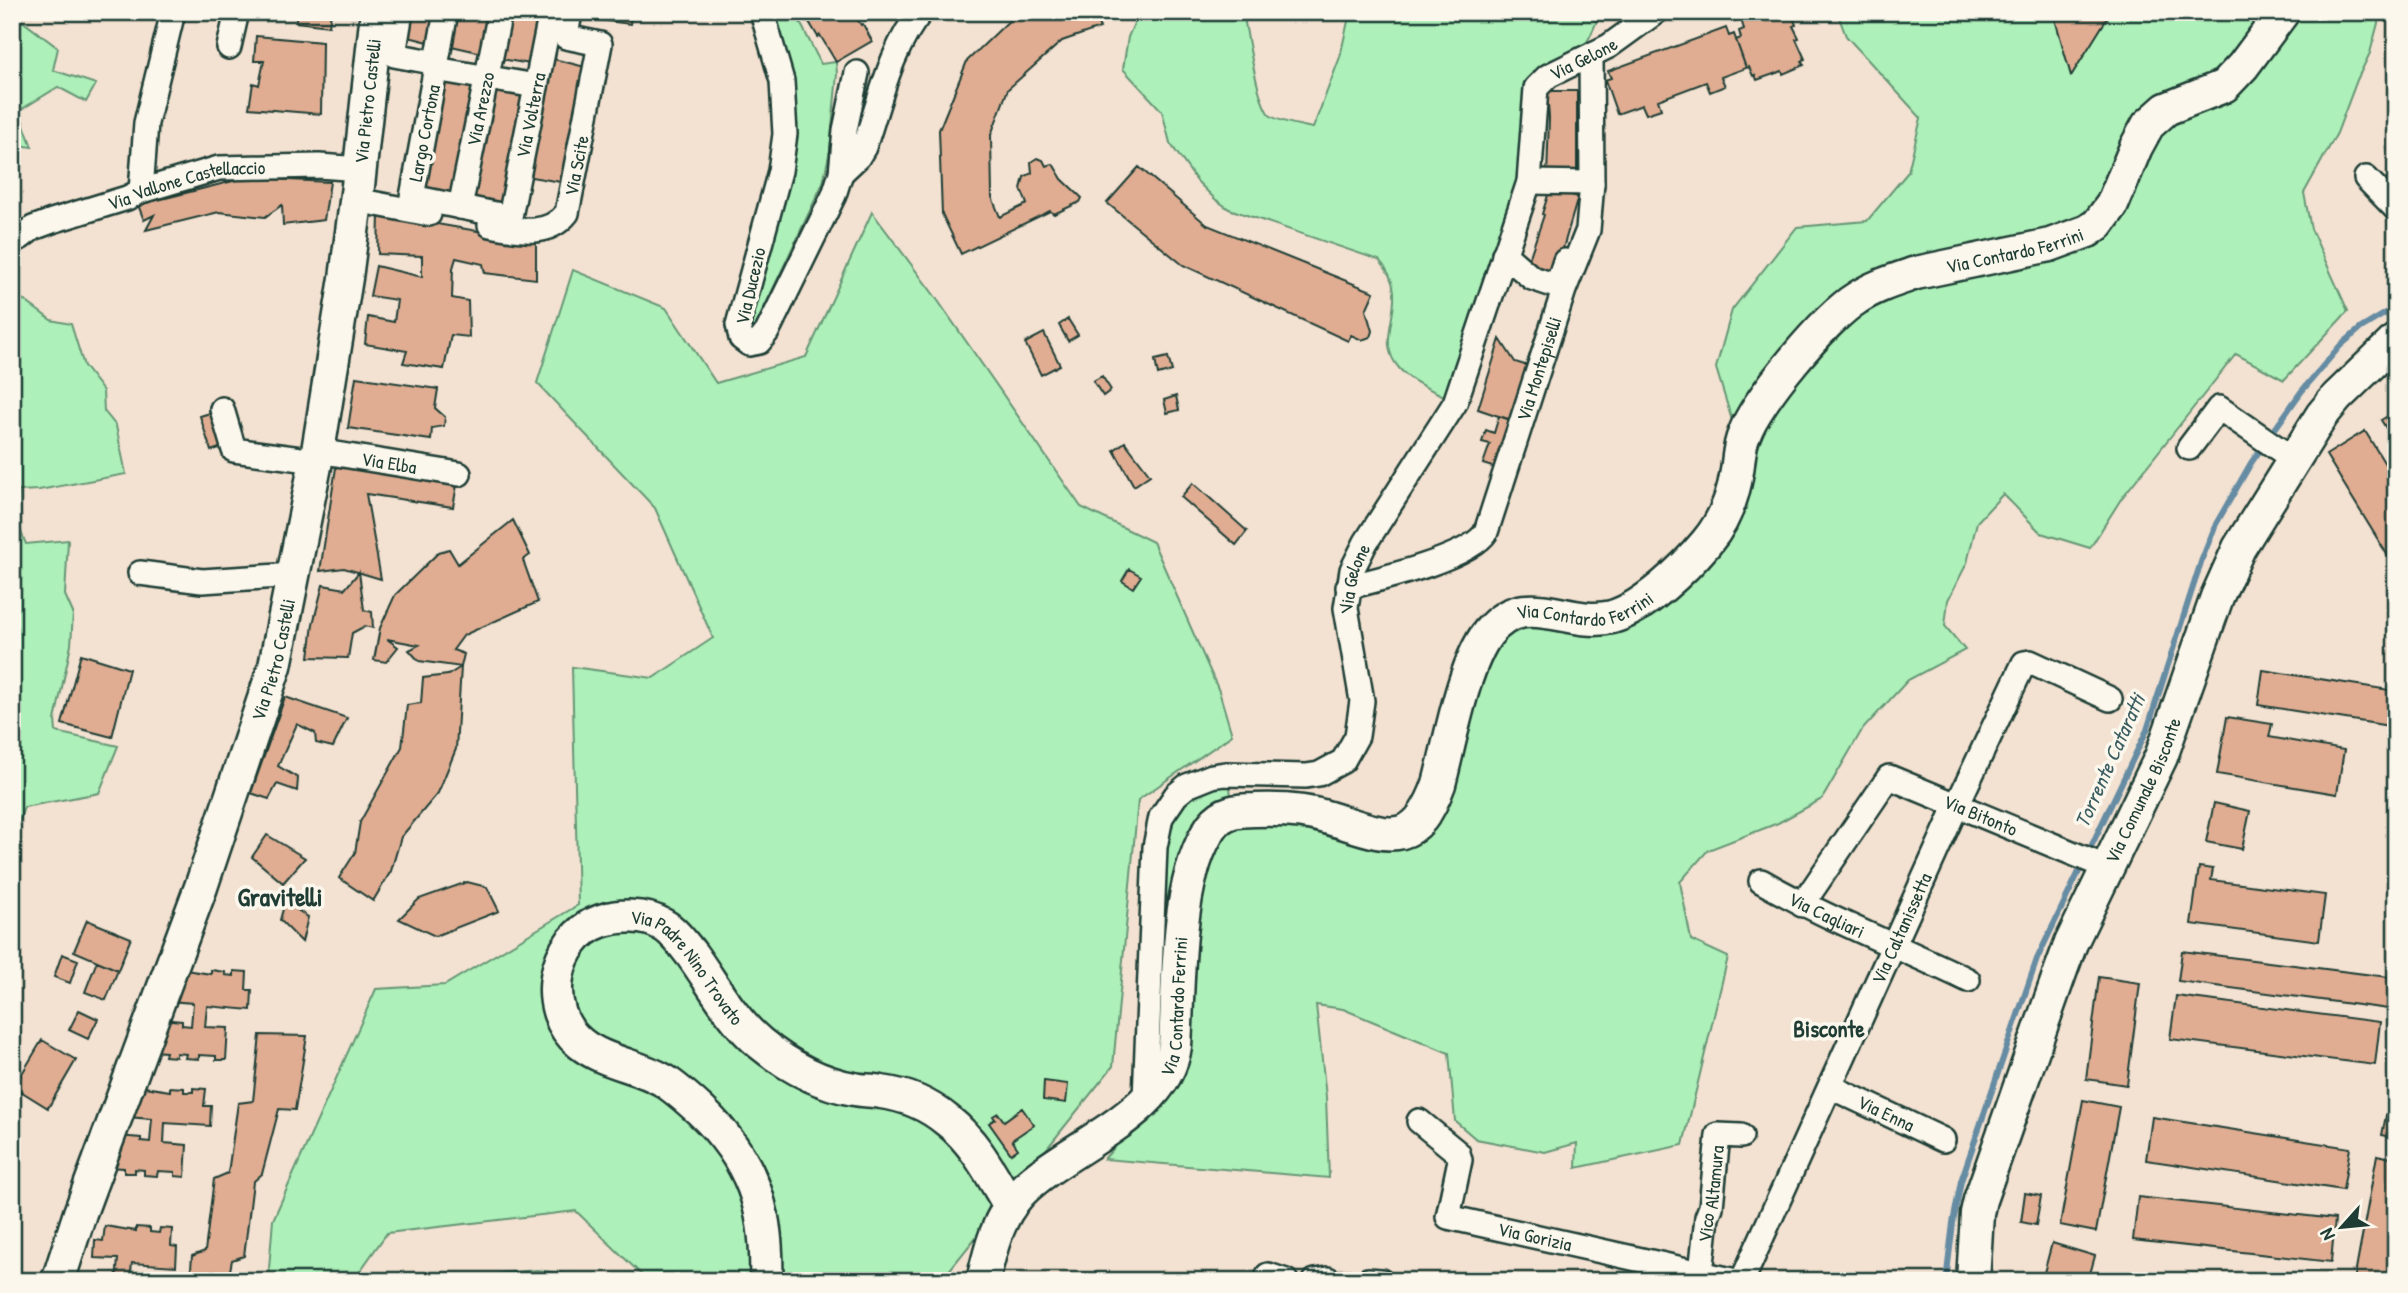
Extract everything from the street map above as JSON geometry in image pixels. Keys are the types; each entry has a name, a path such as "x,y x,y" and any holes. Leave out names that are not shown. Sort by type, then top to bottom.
{"street":[{"path":"141,191 146,123 173,12"},
{"path":"229,47 237,12"},
{"name":"Via Pietro Castelli","path":"58,1281 80,1213 201,887 264,701 279,648 317,456 356,200 377,12"},
{"path":"401,12 394,55 486,78 536,86"},
{"name":"Largo Cortona","path":"446,12 412,197 460,206"},
{"name":"Via Arezzo","path":"460,206 500,12"},
{"name":"Via Volterra","path":"460,206 510,217 551,12"},
{"name":"Via Scite","path":"356,200 523,231 545,229 561,220 567,214 571,201 600,44 566,37 570,12"},
{"name":"Via Ducezio","path":"762,12 782,81 785,134 780,171 738,325 738,332 744,342 759,342 768,332 834,195 841,173 841,150 858,73"},
{"path":"841,173 864,147 896,54 921,12"},
{"name":"Via Gelone","path":"1145,1100 1155,847 1161,817 1176,795 1187,786 1212,776 1249,773 1306,776 1319,774 1343,761 1357,736 1362,701 1348,628 1348,587 1352,570 1366,542 1455,403 1529,183 1536,88 1548,76 1591,57 1656,12"},
{"name":"Via Contardo Ferrini","path":"983,1281 1000,1224 1010,1206 1034,1180 1122,1119 1165,1079 1173,1060 1187,889 1203,843 1218,819 1233,811 1289,810 1328,817 1383,834 1402,832 1419,822 1433,802 1470,667 1488,633 1497,624 1508,617 1531,610 1593,620 1623,613 1638,605 1693,556 1722,522 1734,490 1743,437 1748,424 1826,323 1856,298 1895,280 1916,273 2050,245 2088,231 2105,216 2112,205 2148,125 2166,109 2224,86 2243,66 2283,12"},
{"name":"Via Montepiselli","path":"1348,587 1402,573 1475,545 1486,532 1564,290 1588,230 1592,184 1591,57"},
{"name":"Via Vallone Castellaccio","path":"20,238 33,228 219,168 319,166 360,169"},
{"path":"2366,178 2389,205 2396,209"},
{"path":"1529,183 1592,184"},
{"path":"1504,254 1532,278 1553,285 1558,282 1579,219 1590,217"},
{"name":"Via Comunale Bisconte","path":"1973,1281 1977,1213 1984,1188 2061,970 2101,866 2161,757 2230,566 2286,454 2337,397 2396,340"},
{"path":"2189,448 2218,408 2286,454"},
{"name":"Via Elba","path":"222,409 234,450 317,456 459,474"},
{"path":"140,573 202,581 294,575"},
{"name":"Via Caltanissetta","path":"1742,1281 1957,805 2025,663 2030,662 2110,699"},
{"name":"Via Bitonto","path":"1802,905 1889,777 2101,866"},
{"name":"Via Cagliari","path":"1761,881 1802,905 1968,980"},
{"name":"Via Padre Nino Trovato","path":"766,1281 765,1233 759,1202 750,1175 722,1131 663,1080 595,1052 580,1043 567,1029 560,1014 556,976 561,960 572,941 600,921 632,916 662,924 685,947 746,1030 790,1065 810,1076 854,1089 906,1098 925,1106 948,1121 970,1143 1010,1206"},
{"name":"Via Enna","path":"1831,1087 1943,1140"},
{"name":"Via Gorizia","path":"1419,1121 1458,1153 1460,1160 1448,1217 1736,1281"},
{"name":"Vico Altamura","path":"1701,1273 1718,1135 1741,1136"},
{"path":"1368,1280 1381,1281"}],"green space":[{"path":"12,12 18,12 17,17 58,48 53,70 96,84 86,102 58,87 19,111 32,147 19,145 12,148"},
{"path":"775,12 795,12 821,64 836,62 837,74 830,150 823,183 756,325 751,328 753,301 787,191 795,135 790,73"},
{"path":"1139,12 1243,12 1257,85 1266,110 1280,120 1313,128 1340,57 1350,12 1589,12 1597,21 1583,48 1537,70 1527,82 1519,179 1446,397 1409,377 1391,356 1389,343 1394,289 1379,260 1229,209 1197,181 1170,143 1162,111 1123,69 1128,37"},
{"path":"1837,12 2381,12 2370,53 2337,133 2304,193 2311,229 2348,311 2284,380 2236,354 2121,499 2090,548 2041,533 2003,494 1977,522 1967,563 1948,600 1945,626 1965,650 1908,680 1862,730 1822,799 1778,823 1708,850 1680,882 1691,940 1728,957 1683,1145 1576,1168 1577,1143 1545,1152 1476,1139 1455,1121 1449,1053 1343,1009 1316,1005 1326,1097 1329,1178 1104,1159 1159,1098 1194,895 1225,822 1324,828 1371,845 1403,847 1481,662 1512,628 1684,581 1738,440 1716,368 1732,310 1797,227 1867,221 1908,172 1921,118 1846,36"},
{"path":"872,212 934,295 1081,507 1153,542 1219,691 1232,735 1138,800 1113,1066 948,1272 946,1281 648,1281 576,1211 387,1233 353,1281 268,1281 273,1220 376,989 445,985 578,905 572,667 653,678 713,638 655,508 537,383 573,270 666,308 716,383 806,357"},
{"path":"21,298 51,320 71,324 84,366 103,391 104,411 116,426 126,474 39,490 19,491 18,525 26,544 68,540 65,595 73,613 71,645 55,720 56,732 118,746 99,793 24,807 12,843 12,302"},
{"path":"1230,783 1231,801 1219,805 1164,1039 1154,1056 1162,887 1170,825 1175,810 1187,798 1206,788"},
{"path":"537,1270 573,1275 588,1281 482,1281 502,1273"}],"building":[{"path":"296,12 331,12 329,26 296,22"},
{"path":"401,12 444,12 440,45 397,34"},
{"path":"451,12 500,12 491,55 447,45"},
{"path":"506,12 548,12 536,65 501,59"},
{"path":"583,12 632,12 630,24 582,18"},
{"path":"813,12 872,12 858,20 872,41 836,62 808,20 815,16"},
{"path":"1018,12 1093,12 1100,28 1062,41 1008,89 991,135 992,197 1000,217 1027,204 1021,189 1024,177 1032,173 1031,162 1037,158 1043,160 1046,166 1053,164 1062,179 1082,198 1080,202 1054,214 1050,211 961,254 942,214 939,130 967,61"},
{"path":"1749,12 1791,12 1796,25 1793,26 1799,38 1796,39 1805,59 1802,61 1804,65 1783,74 1782,71 1757,80 1749,67 1746,68 1736,40 1741,38 1739,31 1744,29 1742,23"},
{"path":"2053,12 2111,12 2071,76"},
{"path":"1726,28 1729,36 1734,34 1746,68 1721,77 1725,86 1710,92 1706,82 1658,100 1661,109 1646,114 1642,105 1617,114 1605,80 1611,78 1608,71"},
{"path":"256,36 322,42 321,114 249,108 253,83 259,85 264,61 254,61"},
{"path":"550,58 585,67 567,183 531,177 532,166 527,160"},
{"path":"447,71 480,83 462,196 423,187"},
{"path":"492,79 530,93 508,204 474,197"},
{"path":"1547,91 1577,91 1577,177 1547,177"},
{"path":"1139,167 1207,225 1374,292 1366,310 1372,331 1370,337 1362,340 1351,335 1348,341 1183,265 1107,203"},
{"path":"245,178 330,182 324,220 283,225 282,205 265,217 219,212 146,230 154,215 144,220 138,205"},
{"path":"1550,189 1578,197 1554,279 1525,271"},
{"path":"379,214 536,241 536,279 485,273 483,264 456,258 452,298 468,301 469,337 451,335 444,369 403,363 407,351 365,344 368,317 394,322 397,300 370,296 376,266 422,277 422,256 378,254"},
{"path":"1068,319 1078,335 1068,341 1059,325"},
{"path":"1044,333 1060,365 1041,375 1025,343"},
{"path":"1500,339 1515,362 1528,366 1510,420 1478,409"},
{"path":"1168,357 1172,371 1158,375 1155,360"},
{"path":"1102,376 1111,390 1103,396 1093,381"},
{"path":"356,377 438,389 435,408 445,417 444,426 432,428 431,440 348,428"},
{"path":"1176,396 1179,410 1167,413 1164,400"},
{"path":"217,411 228,445 211,451 200,416"},
{"path":"2396,411 2396,444 2381,420"},
{"path":"1499,416 1518,422 1502,470 1483,464 1490,444 1482,442 1486,430 1494,433"},
{"path":"2365,431 2396,482 2396,569 2326,455"},
{"path":"1125,442 1150,475 1134,486 1114,450"},
{"path":"337,461 459,474 453,507 366,494 381,579 344,568 320,571"},
{"path":"1193,483 1247,531 1236,545 1181,497"},
{"path":"513,520 530,555 523,560 538,602 464,635 453,650 464,654 461,667 419,661 409,650 419,645 387,639 398,647 386,662 374,660 380,628 395,595 439,552 449,549 458,564"},
{"path":"1129,569 1141,576 1133,588 1122,581"},
{"path":"359,572 364,610 372,612 373,628 365,626 352,633 348,658 309,657 313,624 323,585 345,589"},
{"path":"81,654 129,669 112,737 62,724"},
{"path":"461,667 456,749 438,793 401,837 391,871 373,901 339,878 355,853 360,822 402,747 407,705 421,703 423,678 448,675"},
{"path":"2263,670 2396,691 2396,727 2258,705"},
{"path":"285,697 347,718 333,747 316,743 315,733 297,724 278,766 298,778 297,791 277,784 269,799 251,793"},
{"path":"2227,717 2272,724 2269,737 2344,750 2337,794 2217,774"},
{"path":"2214,803 2250,811 2242,849 2206,842"},
{"path":"267,835 305,858 283,883 252,857"},
{"path":"2199,867 2213,869 2211,880 2325,895 2319,941 2191,924"},
{"path":"467,882 487,887 499,911 435,936 399,919 419,899"},
{"path":"285,902 308,917 302,942 280,920"},
{"path":"87,920 131,938 118,970 74,951"},
{"path":"2182,951 2396,978 2396,1010 2178,981"},
{"path":"62,954 78,960 70,983 54,977"},
{"path":"97,961 118,970 106,1000 85,992"},
{"path":"179,969 211,974 211,970 234,976 234,971 247,972 246,990 252,990 251,1010 207,1006 205,1027 228,1028 226,1060 216,1060 216,1056 199,1055 199,1059 185,1058 186,1054 176,1053 176,1057 165,1056 166,1052 151,1051 160,1019 182,1021 182,1025 191,1026 193,1003 169,1001"},
{"path":"2099,977 2140,983 2127,1085 2086,1079"},
{"path":"2176,996 2380,1022 2375,1065 2170,1039"},
{"path":"79,1010 98,1019 88,1039 69,1030"},
{"path":"260,1035 307,1036 295,1110 279,1109 262,1174 253,1182 244,1256 232,1260 228,1281 190,1281 192,1256 205,1251 214,1179 228,1173 238,1103 253,1101"},
{"path":"42,1040 76,1060 48,1108 14,1087"},
{"path":"2396,1067 2396,1138 2382,1135"},
{"path":"1044,1081 1068,1084 1066,1103 1043,1100"},
{"path":"138,1086 170,1091 170,1087 184,1088 184,1092 193,1092 193,1088 206,1089 204,1106 211,1106 210,1126 165,1123 164,1143 187,1145 185,1177 175,1176 175,1172 158,1171 157,1176 144,1175 144,1170 135,1169 135,1173 124,1173 124,1168 109,1167 118,1136 141,1138 141,1141 150,1142 152,1119 127,1117"},
{"path":"2083,1100 2119,1107 2096,1232 2060,1225"},
{"path":"1022,1108 1034,1125 1012,1140 1018,1149 1011,1154 989,1123 998,1113 1004,1121"},
{"path":"2152,1117 2350,1148 2343,1190 2146,1160"},
{"path":"2377,1155 2396,1159 2396,1274 2394,1281 2354,1281"},
{"path":"2025,1193 2041,1196 2036,1225 2021,1222"},
{"path":"2138,1197 2335,1219 2331,1262 2133,1240"},
{"path":"105,1226 136,1231 136,1227 150,1228 150,1232 159,1233 160,1228 172,1229 171,1246 177,1247 176,1266 132,1263 130,1281 116,1281 118,1259 94,1258 95,1240 103,1241"},
{"path":"2052,1243 2095,1256 2088,1281 2042,1280"}],"waterway":[{"name":"Torrente Cataratti","path":"1946,1281 1961,1181 2037,959 2147,730 2202,559 2216,524 2251,463 2301,392 2340,346 2361,328 2396,307"}],"tunnel":[{"path":"1328,1279 1368,1280"}],"district":[{"name":"Gravitelli","path":"280,897"},
{"name":"Bisconte","path":"1829,1029"}]}
